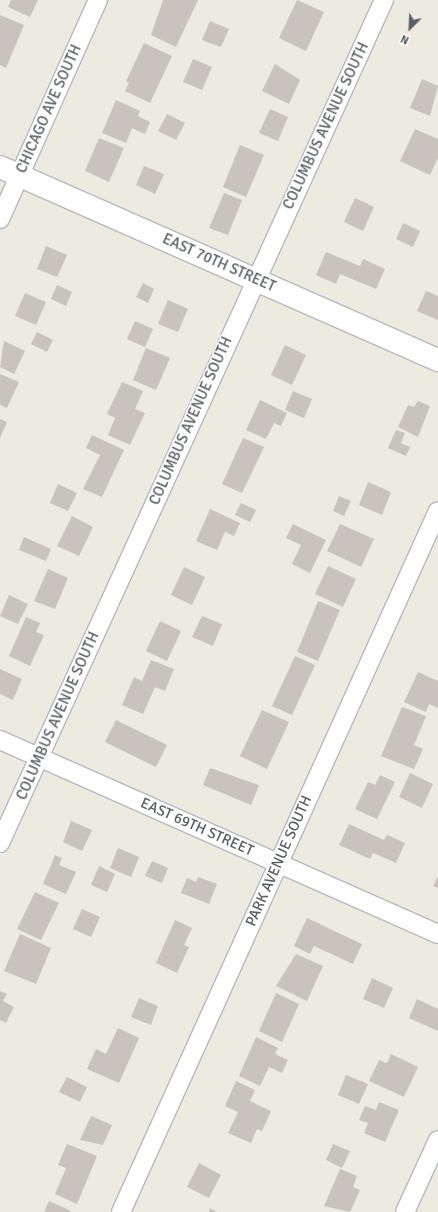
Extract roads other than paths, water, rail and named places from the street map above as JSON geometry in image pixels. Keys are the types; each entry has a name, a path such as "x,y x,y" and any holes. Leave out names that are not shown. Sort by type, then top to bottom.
{"street":[{"name":"CHICAGO AVE SOUTH","path":"0,219 10,172 98,0"},
{"name":"COLUMBUS AVENUE SOUTH","path":"0,843 384,0"},
{"name":"EAST 70TH STREET","path":"10,172 438,360"},
{"name":"PARK AVENUE SOUTH","path":"121,1212 438,511"},
{"name":"EAST 69TH STREET","path":"0,740 438,934"},
{"path":"406,1212 438,1140"}]}
